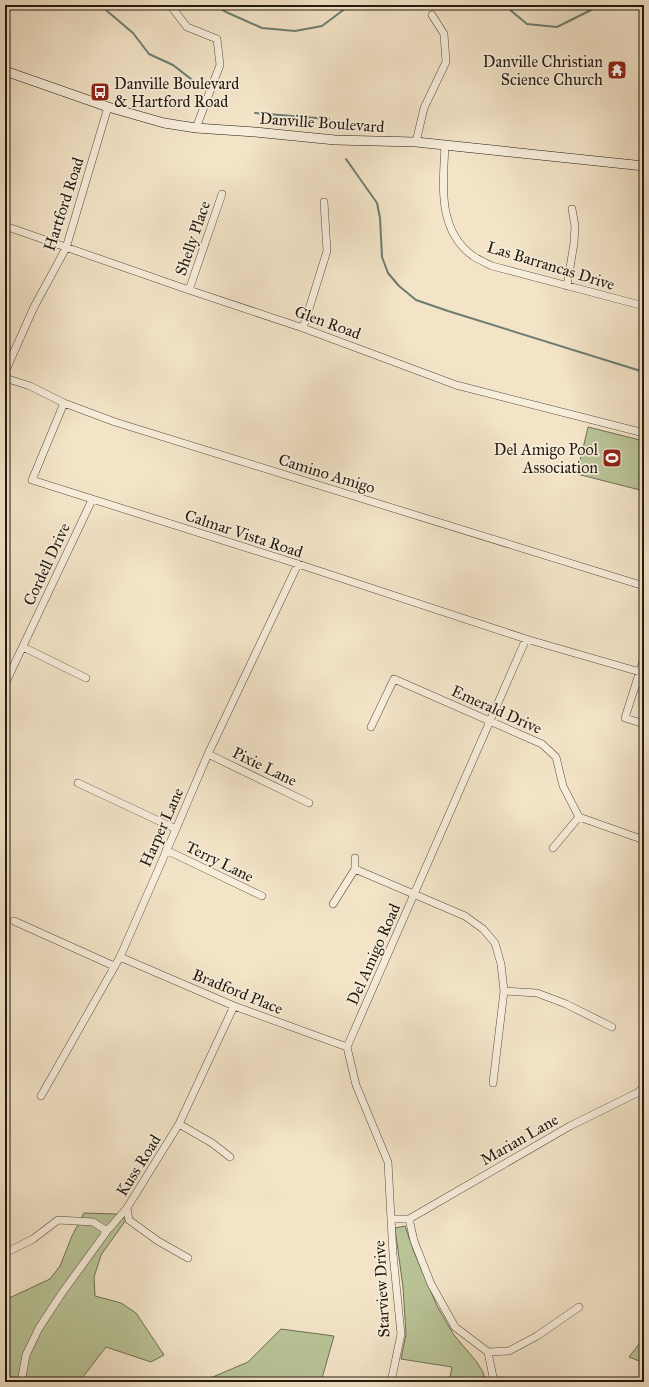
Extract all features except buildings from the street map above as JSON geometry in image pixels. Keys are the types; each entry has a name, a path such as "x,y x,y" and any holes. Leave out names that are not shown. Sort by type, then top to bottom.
{"main road":[{"name":"Danville Boulevard","path":"5,71 108,106 164,123 196,128 335,140 416,142 644,166"}],"street":[{"path":"170,5 187,27 217,38 220,65 196,128"},
{"path":"416,142 424,108 446,62 444,34 432,15"},
{"name":"Hartford Road","path":"5,372 34,307 66,248 108,106"},
{"name":"Las Barrancas Drive","path":"445,146 443,192 448,224 461,244 473,256 492,266 644,306"},
{"name":"Shelly Place","path":"189,290 222,194"},
{"path":"303,328 327,251 324,202"},
{"path":"567,286 574,243 575,226 572,209"},
{"name":"Glen Road","path":"5,226 303,328 456,385 644,433"},
{"name":"Camino Amigo","path":"5,378 30,386 64,403 122,424 644,586"},
{"name":"Calmar Vista Road","path":"64,403 32,480 298,564 526,639"},
{"name":"Cordell Drive","path":"5,684 92,500"},
{"name":"Harper Lane","path":"41,1096 120,957 208,754 298,564"},
{"path":"526,639 640,672"},
{"name":"Del Amigo Road","path":"348,1047 526,639"},
{"path":"23,647 86,678"},
{"path":"644,658 625,718 644,724"},
{"name":"Emerald Drive","path":"371,727 394,679 490,720 542,744 556,757 562,786 579,816"},
{"name":"Pixie Lane","path":"208,754 309,803"},
{"path":"78,783 176,829"},
{"path":"554,848 579,816 644,840"},
{"name":"Terry Lane","path":"166,850 262,896"},
{"path":"333,904 355,869 355,858"},
{"path":"355,869 465,916 483,928 495,943 501,964 504,991 493,1084"},
{"path":"14,921 114,966"},
{"name":"Bradford Place","path":"120,957 234,1006 348,1047"},
{"path":"504,991 537,993 566,1004 612,1027"},
{"name":"Kuss Road","path":"23,1382 22,1377 26,1355 39,1328 107,1230 127,1208 179,1124 234,1006"},
{"path":"348,1047 356,1085 388,1162 391,1219 409,1218 414,1242 431,1284 455,1327 488,1352 509,1351 537,1336 579,1307"},
{"name":"Marian Lane","path":"409,1218 570,1126 636,1093 644,1087"},
{"path":"179,1124 212,1143 230,1157"},
{"path":"127,1208 129,1220 158,1241 188,1258"},
{"name":"Starview Drive","path":"391,1219 400,1334 391,1382"},
{"path":"5,1253 33,1239 58,1220 93,1222 107,1230"},
{"path":"488,1352 494,1382"}],"green space":[{"name":"Del Amigo Pool Association","path":"588,427 644,441 644,491 577,474"},
{"path":"84,1213 117,1214 126,1220 101,1255 94,1277 95,1296 121,1303 136,1313 164,1355 151,1362 106,1347 79,1382 5,1382 5,1300 50,1279 60,1266 72,1236"},
{"path":"405,1226 414,1252 437,1306 454,1335 476,1361 483,1372 486,1382 449,1382 452,1367 401,1359 406,1334 403,1287 395,1228"},
{"path":"281,1329 334,1336 321,1382 201,1382 248,1362"},
{"path":"644,1342 644,1363 629,1357 639,1344"}],"waterway":[{"path":"100,5 133,33 149,54 173,65 200,86"},
{"path":"214,5 262,28 295,31 322,26 346,8 346,5"},
{"path":"504,5 527,24 557,27 604,5"},
{"path":"255,113 329,119"},
{"path":"346,159 377,203 380,218 382,257 388,273 399,286 416,300 644,372"}],"place":[{"name":"Danville Christian Science Church","path":"617,70"},
{"name":"Danville Boulevard & Hartford Road","path":"100,92"},
{"name":"Del Amigo Pool Association","path":"612,458"}]}
